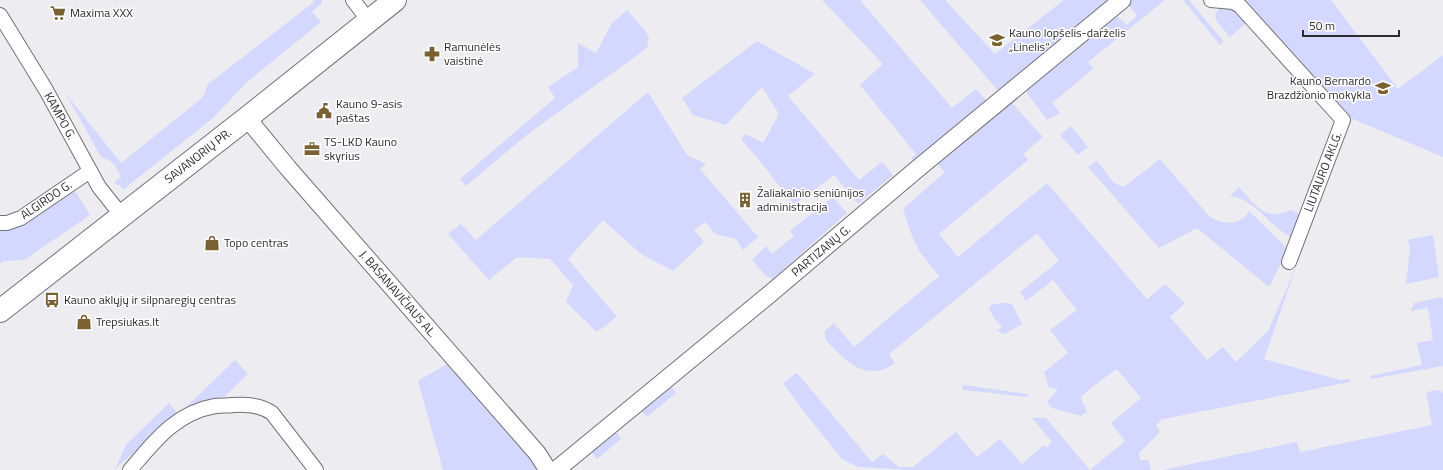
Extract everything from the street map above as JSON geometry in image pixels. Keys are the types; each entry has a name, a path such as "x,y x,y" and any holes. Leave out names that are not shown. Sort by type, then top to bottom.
{"main road":[{"name":"SAVANORIŲ PR.","path":"0,311 395,0"}],"street":[{"path":"353,0 369,21"},
{"name":"PARTIZANŲ G.","path":"556,470 1122,0"},
{"name":"LIUTAURO AKLG.","path":"1211,0 1232,2 1240,6 1343,120 1289,262"},
{"name":"KAMPO G.","path":"0,14 46,90 99,187 122,216"},
{"name":"J. BASANAVIČIAUS AL.","path":"247,118 288,168 537,453 548,470"},
{"name":"ALGIRDO G.","path":"0,223 7,223 21,218 90,171"},
{"path":"130,470 166,430 181,419 214,406 236,405 257,406 272,413 316,470"}],"shaded area":[{"path":"312,0 322,0 322,3 312,12 321,22 247,82 213,118 124,189 114,182 121,177 117,169 114,164 101,157 66,94 121,163 201,99 205,93 207,85 314,2"},
{"path":"822,0 860,0 952,108 976,89 985,99 986,103 915,162 911,158 916,154 860,85 883,64"},
{"path":"920,0 945,0 995,54 1064,0 1111,0 999,92"},
{"path":"1132,0 1165,0 1088,62 1093,69 1052,103 1060,113 1047,120 1027,93 1025,87 1113,17 1118,17 1127,25 1137,16 1129,5"},
{"path":"1183,0 1189,0 1224,42 1220,45"},
{"name":"Kauno Bernardo Brazdžionio mokykla","path":"1242,0 1331,0 1398,89 1443,55 1443,157 1348,117"},
{"path":"1225,6 1233,7 1249,21 1230,37 1219,24 1215,16 1219,9"},
{"path":"627,10 646,32 649,38 647,48 528,134 466,186 460,179 555,98 548,87 578,67 578,43 596,53 612,23"},
{"path":"757,41 815,74 788,96 859,180 882,162 893,175 858,204 834,175 794,205 741,139 746,134 763,143 779,114 762,87 726,125 693,115 682,98"},
{"path":"648,92 687,155 706,164 700,169 758,237 743,250 736,239 715,234 705,222 694,230 704,242 673,271 641,254 603,220 568,259 617,317 597,332 566,302 573,285 550,259 517,257 489,280 448,234 461,224 476,240"},
{"path":"1011,102 1043,137 1023,154 1028,160 939,234 958,257 1047,183 1147,299 1165,284 1185,303 1170,317 1207,360 1223,347 1236,362 1268,331 1296,267 1264,359 1340,380 1350,379 1350,382 1163,419 1156,425 1160,432 1139,453 1140,460 1148,460 1151,468 1150,470 1090,470 1125,441 1111,423 1141,398 1117,369 1083,395 1081,398 1087,412 1081,416 1052,408 1047,402 1058,389 1049,387 1044,372 1068,353 1050,330 1077,310 1053,280 1026,301 1020,292 1059,261 1037,233 889,354 895,363 887,368 872,371 864,370 850,363 825,339 825,331 834,323 854,347 939,276 919,251 910,231 903,209 945,172 936,163"},
{"path":"1071,126 1088,147 1078,155 1060,135"},
{"path":"1160,159 1210,217 1220,222 1231,223 1237,222 1246,216 1249,211 1283,244 1288,250 1269,287 1197,228 1159,248 1088,167 1097,161 1114,183 1124,187"},
{"path":"1239,187 1250,200 1261,210 1267,213 1282,213 1291,210 1303,216 1293,238 1277,228 1247,202 1230,196"},
{"path":"75,191 90,215 24,260 4,261 0,264 0,228 13,228"},
{"path":"833,197 847,213 773,279 766,276 752,260 766,246 772,254 794,236 790,231"},
{"path":"1433,235 1439,277 1406,284 1410,249 1408,240"},
{"path":"1441,297 1443,299 1443,366 1371,379 1370,376 1422,365 1417,343 1433,340 1428,308 1411,311 1414,303"},
{"path":"1001,303 1012,304 1022,324 1005,334 997,331 1002,327 994,318 989,309 991,305"},
{"path":"235,360 248,374 225,396 184,409"},
{"path":"447,364 530,458 538,470 443,470 418,381"},
{"path":"797,373 872,462 883,454 899,467 913,467 956,432 977,457 1000,439 1022,464 1044,445 1046,448 1052,442 1032,418 1046,418 1090,470 911,470 858,467 842,459 783,383"},
{"path":"670,385 676,393 647,417 641,410"},
{"path":"964,385 1027,394 1028,397 965,390 962,389"},
{"path":"1439,390 1443,393 1443,470 1162,470 1297,442 1300,452 1432,425 1426,392"},
{"path":"169,403 178,414 115,469 126,445"},
{"path":"615,431 621,439 597,459 591,451"}],"place":[{"name":"Maxima XXX","path":"58,13"},
{"name":"Kauno lopšelis-darželis „Linelis“","path":"997,40"},
{"name":"Ramunėlės vaistinė","path":"432,54"},
{"name":"Kauno Bernardo Brazdžionio mokykla","path":"1383,88"},
{"name":"Kauno 9-asis paštas","path":"324,111"},
{"name":"TS-LKD Kauno skyrius","path":"312,149"},
{"name":"Žaliakalnio seniūnijos administracija","path":"745,200"},
{"name":"Topo centras","path":"212,243"},
{"name":"Kauno aklųjų ir silpnaregių centras","path":"52,300"},
{"name":"Trepsiukas.lt","path":"84,322"}]}
